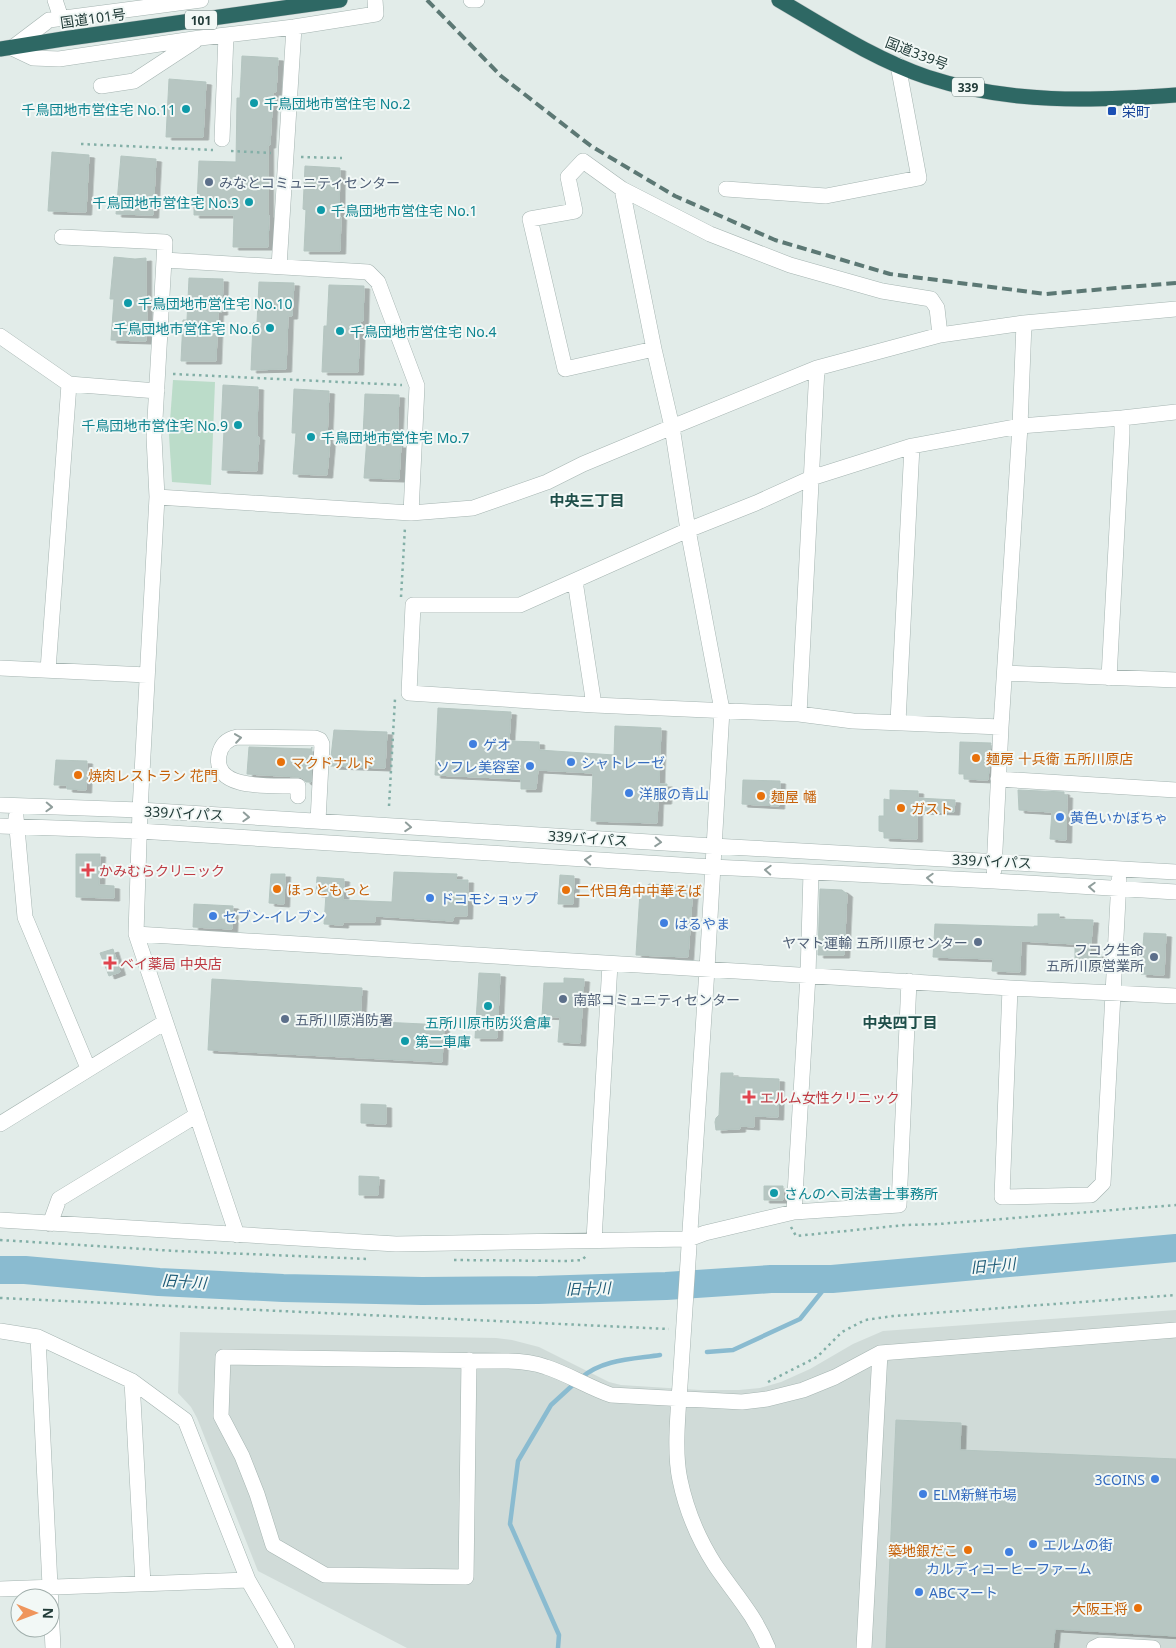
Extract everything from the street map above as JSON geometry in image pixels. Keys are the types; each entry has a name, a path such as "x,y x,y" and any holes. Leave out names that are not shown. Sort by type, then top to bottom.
{"highway":[{"name":"国道101号","path":"6,48 340,0"},
{"name":"国道339号","path":"779,0 860,47 898,65 928,77 973,89 1008,95 1077,100 1176,95"}],"street":[{"path":"55,0 61,18"},
{"path":"6,48 49,20 201,0"},
{"path":"6,48 33,58 59,60 200,38 294,27 376,14 374,0"},
{"path":"470,0 477,0"},
{"path":"280,268 294,27"},
{"path":"223,147 226,35"},
{"path":"101,86 134,81 200,38"},
{"path":"726,189 826,196 919,178 898,65"},
{"path":"654,350 565,369 530,220 576,211 568,176 583,161 622,189 710,234 790,265 882,291 931,299 937,308 940,335"},
{"path":"622,189 654,350 672,427 688,530 722,710 679,1392 678,1441 680,1480 703,1546 728,1584 746,1605 762,1632 768,1648"},
{"path":"62,237 165,242 154,437 158,497 140,810 136,934 237,1235"},
{"path":"164,260 368,272 378,282 418,386 411,513"},
{"path":"158,497 411,513 473,508 547,482 582,464 818,368 940,335 1024,323 1176,309"},
{"path":"994,881 998,779 1020,426 1024,323"},
{"path":"0,336 69,384 157,391"},
{"path":"799,714 818,368"},
{"path":"48,670 69,384"},
{"path":"1001,727 853,721 799,714 594,705 409,693 413,605 520,605 688,530 756,503 811,478 912,446 1020,426 1176,412"},
{"path":"1109,678 1122,418"},
{"path":"898,722 912,446"},
{"path":"575,581 594,705"},
{"path":"0,668 147,675"},
{"path":"1005,673 1176,680"},
{"path":"298,796 298,786 243,784 228,778 221,770 218,756 222,745 231,738 237,737 314,738 320,740 322,744 318,821"},
{"path":"998,779 1176,790"},
{"name":"339バイパス","path":"0,805 140,810 713,846 995,860 1176,872"},
{"path":"16,805 16,827 25,917 88,1068"},
{"path":"0,826 139,831 712,867 1176,892"},
{"path":"1010,988 1002,1197 1091,1195 1103,1183 1119,868"},
{"path":"790,1216 808,975 812,872"},
{"path":"136,934 1010,988 1176,996"},
{"path":"594,1240 610,964"},
{"path":"0,1220 396,1244 594,1240 688,1244 705,1233 790,1216 899,1205 909,981"},
{"path":"0,1124 165,1022"},
{"path":"50,1224 59,1199 197,1115"},
{"path":"469,1360 466,1577 325,1575 273,1545 242,1456 221,1416 223,1357 469,1360 525,1362 546,1367 611,1395 679,1392 742,1402 767,1399 803,1390 836,1376 880,1353 1176,1330"},
{"path":"0,1331 38,1336 132,1381 185,1420 248,1580 287,1648"},
{"path":"38,1336 53,1648"},
{"path":"864,1648 880,1353"},
{"path":"132,1381 143,1584"},
{"path":"0,1590 248,1580"},
{"path":"1094,1648 1100,1645 1153,1648"}],"path":[{"path":"81,144 223,147 277,154"},
{"path":"296,157 342,158"},
{"path":"168,373 406,385"},
{"path":"790,1216 796,1236 905,1225 939,1224 1176,1205"},
{"path":"760,1384 768,1382 817,1357 842,1332 865,1320 893,1316 1176,1295"},
{"path":"0,1298 671,1330"}],"shaded area":[{"name":"エルムの街","path":"1176,1310 1176,1648 407,1648 258,1571 197,1418 191,1407 178,1393 180,1332 496,1338 539,1347 609,1382 621,1385 700,1390 739,1390 760,1388 781,1382 810,1369 853,1344 883,1331"}],"green space":[{"path":"173,380 215,382 211,485 172,482 169,435"}],"building":[{"path":"242,56 278,58 276,92 273,92 270,145 268,145 268,247 233,247 234,215 194,215 194,202 197,202 199,161 236,162 237,98 240,98"},
{"name":"千鳥団地市営住宅 No.11","path":"169,79 206,82 203,137 166,137"},
{"path":"52,152 89,155 86,212 48,211"},
{"path":"121,156 156,159 153,215 116,214"},
{"name":"千鳥団地市営住宅 No.1","path":"305,166 340,168 340,251 304,251 306,210 303,209"},
{"name":"千鳥団地市営住宅 No.10","path":"114,257 146,258 146,341 111,340 114,299 110,299"},
{"path":"189,278 223,279 222,312 218,312 216,361 181,361 183,320 187,320"},
{"name":"千鳥団地市営住宅 No.6","path":"259,282 294,283 292,316 288,316 286,369 251,370 253,323 257,323"},
{"name":"千鳥団地市営住宅 No.4","path":"329,285 364,286 363,321 360,321 358,372 322,372 324,326 327,326"},
{"name":"千鳥団地市営住宅 No.9","path":"223,385 258,387 257,437 259,437 257,471 222,470 224,430 221,430"},
{"name":"千鳥団地市営住宅 Mo.7","path":"294,389 329,391 327,440 330,441 327,475 293,474 296,433 292,433"},
{"path":"365,394 399,395 397,445 401,445 399,479 364,478 367,437 363,436"},
{"path":"438,708 511,712 509,741 539,742 539,750 614,755 615,726 661,728 659,784 667,784 666,801 658,801 657,823 591,821 593,773 538,770 536,789 521,789 521,779 435,775"},
{"path":"334,730 387,732 385,768 330,766"},
{"name":"麺房 十兵衛 五所川原店","path":"960,742 991,743 988,780 964,779 964,774 959,774"},
{"name":"マクドナルド","path":"249,747 311,749 312,747 311,782 306,782 303,778 298,777 247,774"},
{"path":"56,760 87,761 86,790 67,789 67,785 54,785"},
{"name":"麺屋 幡","path":"743,780 780,781 779,806 742,804"},
{"name":"ガスト","path":"890,790 918,791 918,798 955,800 954,812 917,811 917,839 884,838 884,832 879,831 879,816 884,816 884,799 890,800"},
{"path":"1018,790 1064,792 1064,795 1067,795 1066,840 1050,839 1052,812 1019,810"},
{"name":"かみむらクリニック","path":"76,854 100,854 99,885 114,886 114,898 76,897"},
{"name":"ドコモショップ","path":"394,872 457,874 456,880 468,880 467,916 454,916 453,921 375,916 375,922 343,922 343,925 324,924 326,894 316,894 317,877 344,879 343,900 392,902"},
{"name":"ほっともっと","path":"271,874 285,874 284,904 269,903"},
{"name":"二代目角中中華そば","path":"560,875 574,876 573,904 558,904"},
{"name":"はるやま","path":"649,884 693,886 688,957 636,955 640,892"},
{"path":"820,889 842,890 847,894 844,955 818,955"},
{"name":"セブン-イレブン","path":"194,904 233,906 232,929 193,927"},
{"path":"1038,914 1059,914 1059,919 1093,920 1090,954 1101,954 1101,968 1075,967 1075,944 1021,941 1020,972 992,971 993,959 933,957 935,924 1034,927 1038,926"},
{"name":"フコク生命 五所川原営業所","path":"1144,933 1166,934 1164,975 1141,974"},
{"name":"ベイ薬局 中央店","path":"113,949 120,972 109,976 100,953"},
{"name":"五所川原市防災倉庫","path":"479,973 500,974 497,1038 475,1038"},
{"name":"南部コミュニティセンター","path":"564,978 584,979 580,1043 558,1042 560,1017 542,1016 544,983 564,983"},
{"name":"五所川原消防署","path":"212,979 362,988 360,1021 444,1025 442,1062 208,1050"},
{"name":"エルム女性クリニック","path":"721,1073 733,1073 733,1077 779,1079 778,1117 754,1116 754,1127 740,1126 740,1129 716,1130 715,1122 719,1115"},
{"path":"361,1104 386,1105 386,1124 361,1123"},
{"path":"359,1176 379,1177 378,1195 359,1195"},
{"name":"さんのへ司法書士事務所","path":"764,1186 783,1186 783,1200 764,1200"},
{"name":"エルムの街","path":"896,1420 961,1423 960,1450 1176,1459 1176,1636 1055,1629 1053,1648 886,1648"}],"waterway":[{"name":"旧十川","path":"0,1270 25,1270 159,1282 283,1288 422,1291 538,1290 666,1286 771,1279 832,1279 1176,1248"},
{"path":"707,1352 733,1350 800,1319 832,1279"},
{"path":"581,1378 608,1363 660,1355"},
{"path":"558,1648 559,1635 510,1524 518,1461 551,1405 575,1383"}],"railway":[{"path":"427,0 501,76 591,146 675,196 775,240 890,274 1046,294 1176,283"}],"place":[{"name":"千鳥団地市営住宅 No.2","path":"254,103"},
{"name":"千鳥団地市営住宅 No.11","path":"186,109"},
{"name":"栄町","path":"1112,111"},
{"name":"みなとコミュニティセンター","path":"209,182"},
{"name":"千鳥団地市営住宅 No.3","path":"249,202"},
{"name":"千鳥団地市営住宅 No.1","path":"321,210"},
{"name":"千鳥団地市営住宅 No.10","path":"128,303"},
{"name":"千鳥団地市営住宅 No.6","path":"270,328"},
{"name":"千鳥団地市営住宅 No.4","path":"340,331"},
{"name":"千鳥団地市営住宅 No.9","path":"238,425"},
{"name":"千鳥団地市営住宅 Mo.7","path":"311,437"},
{"name":"ゲオ","path":"473,744"},
{"name":"麺房 十兵衛 五所川原店","path":"976,758"},
{"name":"マクドナルド","path":"281,762"},
{"name":"シャトレーゼ","path":"571,762"},
{"name":"ソフレ美容室","path":"530,766"},
{"name":"焼肉レストラン 花門","path":"78,775"},
{"name":"洋服の青山","path":"629,793"},
{"name":"麺屋 幡","path":"761,796"},
{"name":"ガスト","path":"901,808"},
{"name":"黄色いかぼちゃ","path":"1060,817"},
{"name":"かみむらクリニック","path":"88,870"},
{"name":"ほっともっと","path":"277,889"},
{"name":"二代目角中中華そば","path":"566,890"},
{"name":"ドコモショップ","path":"430,898"},
{"name":"セブン-イレブン","path":"213,916"},
{"name":"はるやま","path":"664,923"},
{"name":"ヤマト運輸 五所川原センター","path":"978,942"},
{"name":"フコク生命 五所川原営業所","path":"1154,957"},
{"name":"ベイ薬局 中央店","path":"110,963"},
{"name":"南部コミュニティセンター","path":"563,999"},
{"name":"五所川原市防災倉庫","path":"488,1006"},
{"name":"五所川原消防署","path":"285,1019"},
{"name":"第二車庫","path":"405,1041"},
{"name":"エルム女性クリニック","path":"749,1097"},
{"name":"さんのへ司法書士事務所","path":"774,1193"},
{"name":"3COINS","path":"1155,1479"},
{"name":"ELM新鮮市場","path":"923,1494"},
{"name":"エルムの街","path":"1033,1544"},
{"name":"築地銀だこ","path":"968,1550"},
{"name":"カルディコーヒーファーム","path":"1009,1552"},
{"name":"ABCマート","path":"919,1592"},
{"name":"大阪王将","path":"1138,1608"}],"district":[{"name":"中央三丁目","path":"587,500"},
{"name":"中央四丁目","path":"900,1022"}]}
